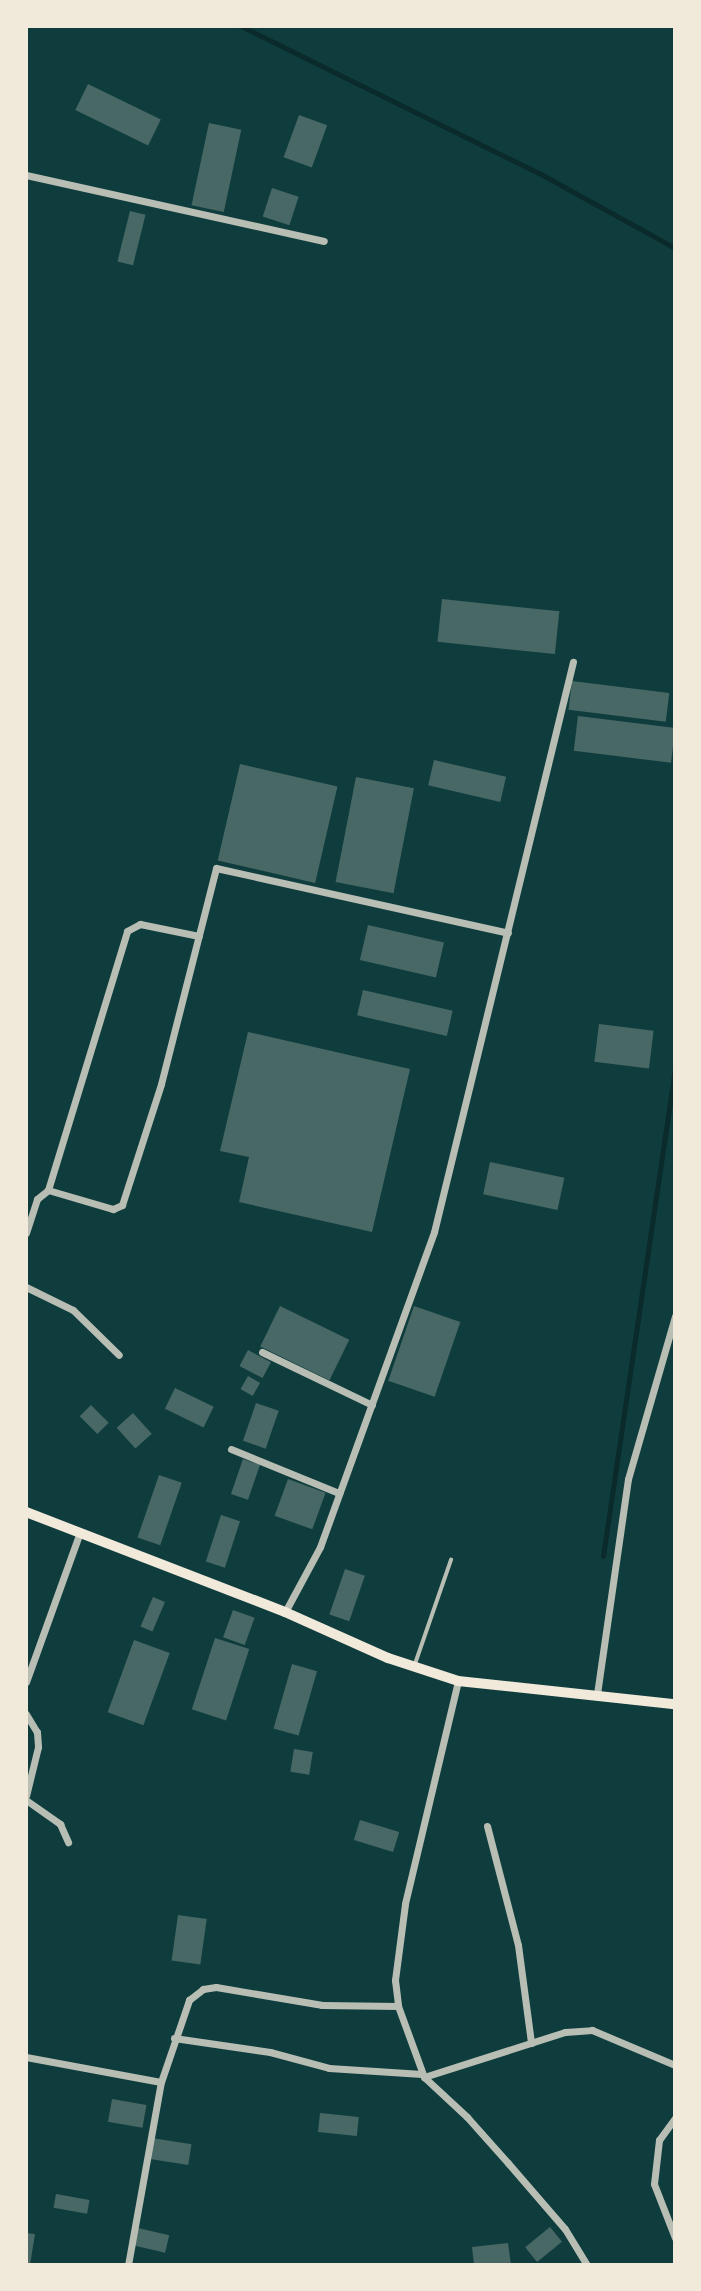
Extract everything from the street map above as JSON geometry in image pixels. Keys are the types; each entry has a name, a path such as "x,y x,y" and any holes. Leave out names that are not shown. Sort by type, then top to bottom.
{"main road":[{"path":"26,1512 79,1535 285,1612 458,1681 561,1688 675,1704"}],"street":[{"path":"26,175 324,241"},
{"path":"285,1612 320,1547 434,1232 573,662"},
{"path":"48,1190 113,1209 122,1205 161,1084 213,872 221,867 508,933"},
{"path":"26,1233 37,1199 48,1190 127,931 140,924 199,936"},
{"path":"26,1287 73,1310 119,1355"},
{"path":"597,1694 628,1479 675,1316"},
{"path":"262,1352 372,1405"},
{"path":"230,1449 340,1493"},
{"path":"26,1682 79,1535"},
{"path":"458,1681 405,1904 395,1980 398,2006 423,2076 467,2117 508,2163 565,2229 587,2265"},
{"path":"26,1714 37,1732 38,1748 26,1798 60,1824 68,1842"},
{"path":"487,1826 518,1945 531,2043"},
{"path":"128,2265 161,2082 189,2000 203,1989 216,1987 322,2005 398,2006"},
{"path":"174,2038 270,2052 329,2068 423,2076 565,2032 592,2030 675,2065"},
{"path":"26,2057 161,2082"},
{"path":"675,2118 659,2140 654,2184 675,2238"}],"lane":[{"path":"415,1666 450,1560"}],"building":[{"path":"88,84 161,120 148,146 75,110"},
{"path":"299,115 327,125 312,168 284,157"},
{"path":"209,123 241,130 224,212 192,205"},
{"path":"272,188 299,197 289,225 263,217"},
{"path":"130,211 146,215 133,265 117,261"},
{"path":"442,599 559,611 555,654 438,642"},
{"path":"572,681 669,693 666,722 568,710"},
{"path":"578,716 675,728 671,763 574,751"},
{"path":"434,760 506,777 500,802 428,785"},
{"path":"240,764 337,786 315,883 218,860"},
{"path":"356,777 414,788 393,893 336,882"},
{"path":"368,925 444,943 436,978 360,960"},
{"path":"363,990 453,1011 447,1036 357,1015"},
{"path":"599,1024 654,1031 649,1068 594,1062"},
{"path":"248,1032 410,1069 372,1232 239,1202 249,1157 220,1151"},
{"path":"490,1162 564,1178 557,1210 483,1194"},
{"path":"280,1306 349,1340 329,1380 260,1346"},
{"path":"414,1306 460,1322 435,1397 388,1381"},
{"path":"248,1350 271,1362 263,1378 240,1366"},
{"path":"248,1376 260,1383 253,1396 241,1389"},
{"path":"175,1388 214,1407 204,1428 165,1409"},
{"path":"256,1403 279,1411 266,1449 243,1441"},
{"path":"91,1405 109,1423 97,1434 80,1416"},
{"path":"133,1413 152,1434 135,1449 117,1428"},
{"path":"243,1459 260,1465 248,1500 231,1494"},
{"path":"159,1475 182,1483 160,1545 138,1537"},
{"path":"288,1479 326,1493 312,1529 275,1516"},
{"path":"221,1515 240,1521 225,1568 206,1562"},
{"path":"345,1569 365,1576 349,1621 329,1614"},
{"path":"153,1597 165,1602 152,1632 140,1626"},
{"path":"233,1610 255,1618 245,1645 223,1637"},
{"path":"215,1638 249,1649 226,1720 192,1709"},
{"path":"134,1640 170,1653 143,1725 108,1712"},
{"path":"292,1664 317,1671 299,1736 274,1728"},
{"path":"294,1749 313,1752 309,1775 290,1772"},
{"path":"360,1820 399,1832 393,1852 354,1840"},
{"path":"178,1915 207,1919 200,1965 172,1961"},
{"path":"112,2099 146,2105 142,2128 108,2122"},
{"path":"320,2113 359,2117 357,2136 318,2132"},
{"path":"152,2138 192,2144 188,2165 149,2159"},
{"path":"56,2194 89,2200 87,2214 54,2208"},
{"path":"550,2227 562,2242 537,2262 525,2247"},
{"path":"138,2228 169,2235 165,2253 134,2246"},
{"path":"26,2233 35,2234 30,2265 26,2265"},
{"path":"508,2243 511,2265 474,2265 472,2247"}],"waterway":[{"path":"241,26 539,173 675,248"},
{"path":"603,1556 675,1070"}]}
